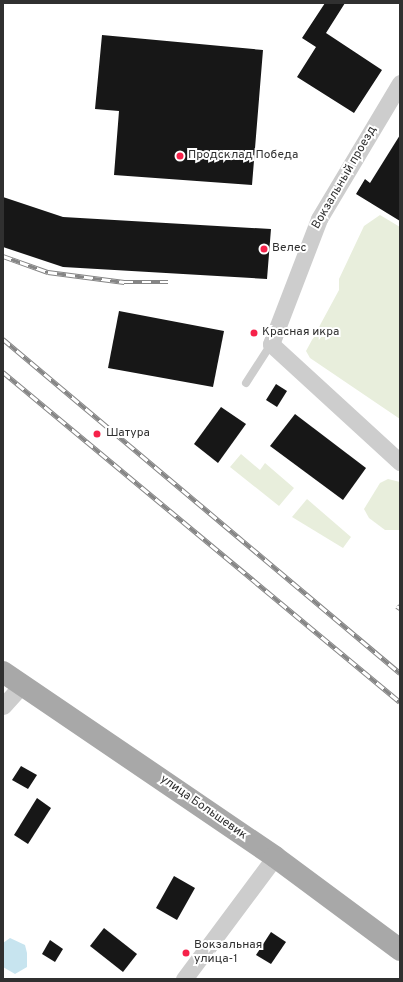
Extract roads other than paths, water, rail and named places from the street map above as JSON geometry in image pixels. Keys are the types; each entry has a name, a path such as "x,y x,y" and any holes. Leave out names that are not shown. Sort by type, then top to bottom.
{"main road":[{"name":"улица Большевик","path":"3,672 275,857 400,950"}],"street":[{"name":"Вокзальный проезд","path":"271,344 319,219 400,83"},
{"path":"271,344 400,462"},
{"path":"3,706 22,685"},
{"path":"184,979 275,857"}],"lane":[{"path":"246,383 271,344"}],"water":[{"path":"10,938 25,945 27,953 27,967 15,974 3,967 3,943"}],"railway":[{"path":"3,256 48,272 124,282 168,282"},
{"path":"3,339 400,673"},
{"path":"3,372 400,702"}],"place":[{"name":"Продсклад Победа","path":"180,156"},
{"name":"Велес","path":"264,249"},
{"name":"Красная икра","path":"254,333"},
{"name":"Шатура","path":"97,434"},
{"name":"Вокзальная улица-1","path":"186,953"}]}
